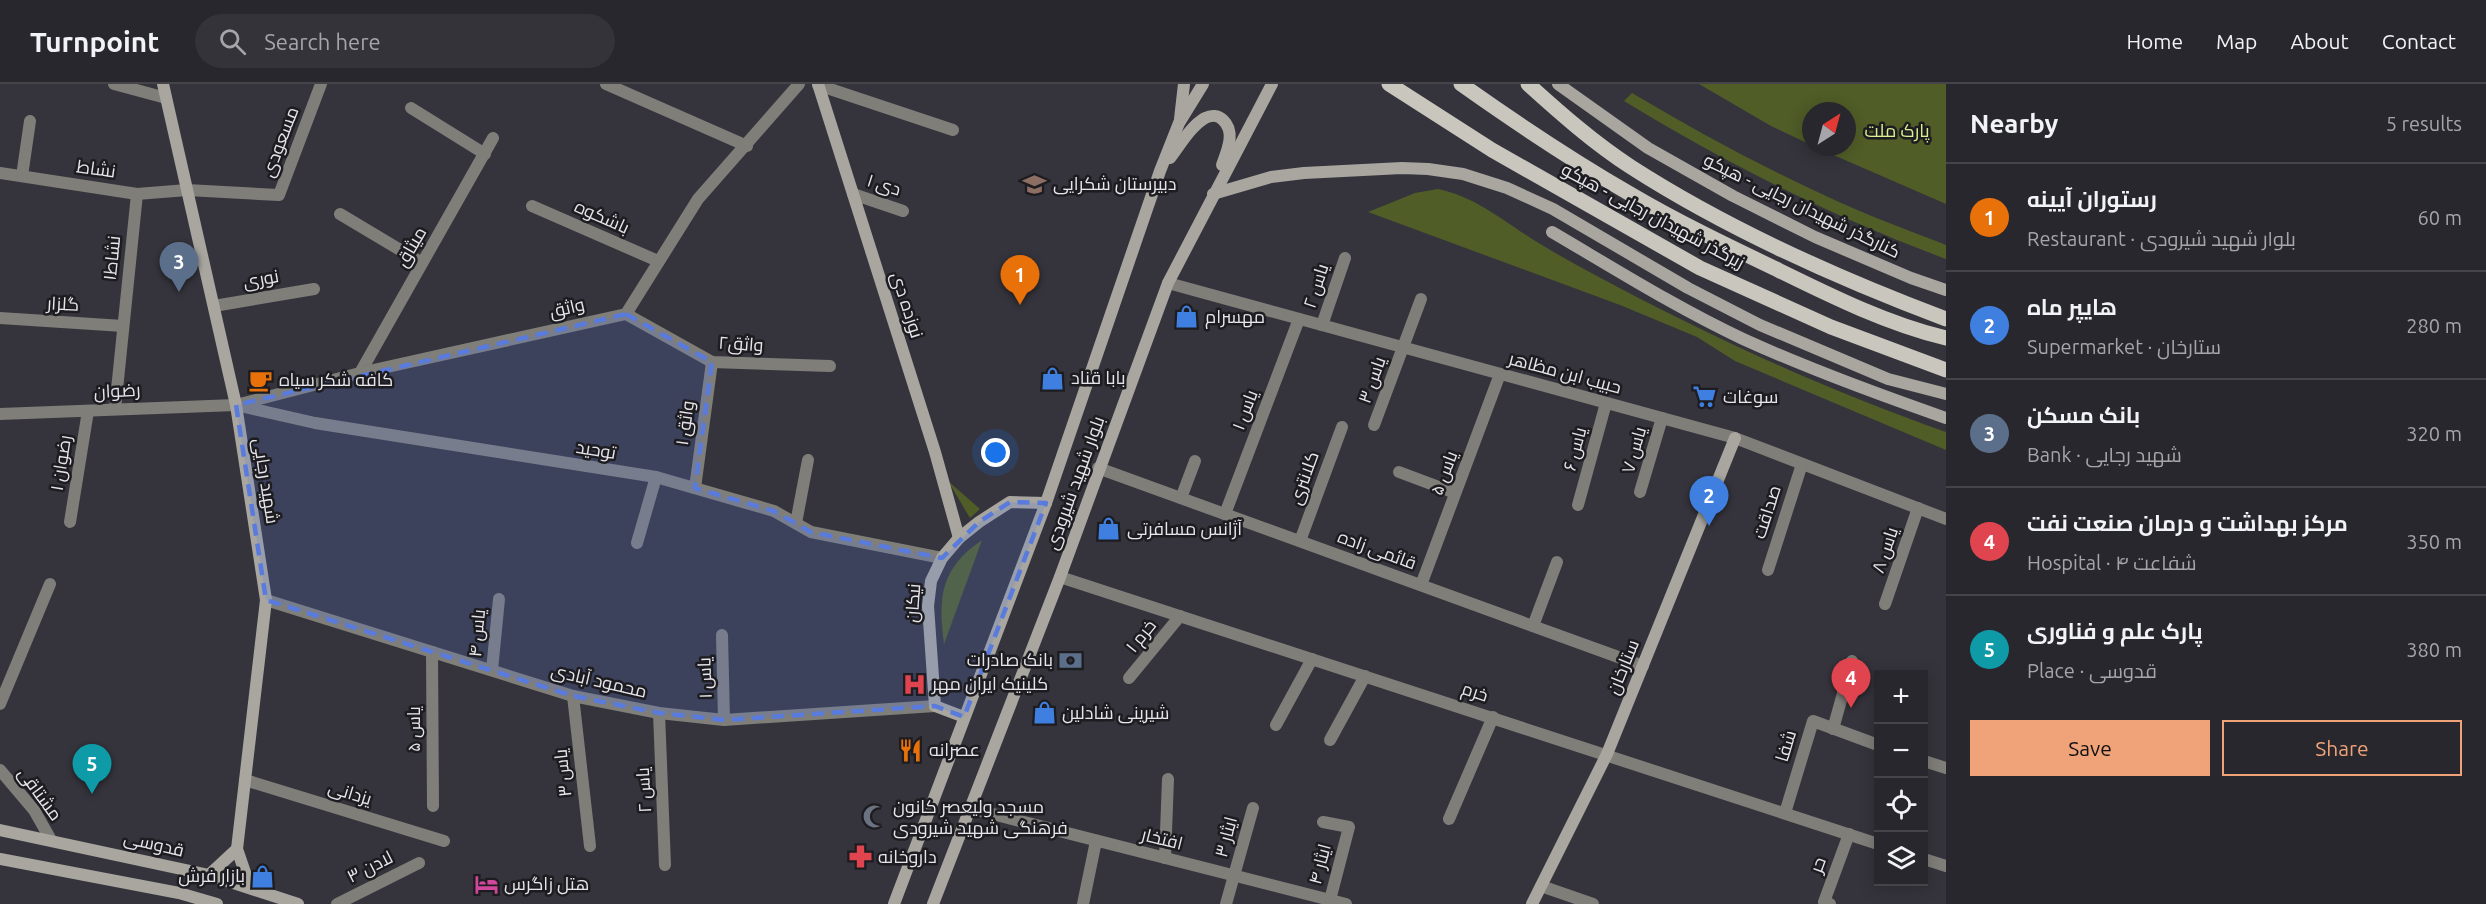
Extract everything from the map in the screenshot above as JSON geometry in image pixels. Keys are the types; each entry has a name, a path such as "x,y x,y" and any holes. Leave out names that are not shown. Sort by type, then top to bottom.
{"main road":[{"name":"شهید رجایی","path":"163,84 236,405 266,600 237,849 250,887"},
{"name":"نوزده دی","path":"818,84 935,452 959,538"},
{"path":"1179,123 1184,84"},
{"name":"بلوار شهید شیرودی","path":"894,904 1046,502 1160,171 1179,123 1203,84"},
{"name":"بلوار شهید شیرودی","path":"933,904 1060,577 1098,468 1168,283 1272,84"},
{"name":"زیرگذر شهیدان رجایی - هپکو","path":"1389,84 1492,150 1701,268 1832,327 1946,370"},
{"name":"زیرگذر شهیدان رجایی - هپکو","path":"1461,84 1521,126 1632,195 1714,239 1823,292 1926,333 1946,338"},
{"path":"1528,84 1563,116 1629,166 1720,220 1808,262 1946,319"},
{"name":"کنارگذر شهیدان رجایی - هپکو","path":"1558,84 1648,148 1732,196 1815,237 1911,278 1946,290"},
{"path":"1160,171 1197,125 1212,116 1220,117 1226,122 1230,131 1229,145 1213,194"},
{"path":"1213,194 1271,177 1304,173 1402,168 1463,174 1507,188 1553,209 1688,288 1760,325 1888,379 1946,394"},
{"path":"1552,232 1667,299 1743,339 1859,388 1946,418"},
{"name":"ستارخان","path":"1532,904 1607,754 1735,438"},
{"name":"نیکان","path":"935,705 928,606 931,581 942,558 959,538 1010,502 1046,502"},
{"path":"935,705 964,717"},
{"name":"قدوسی","path":"0,830 209,875 298,904"},
{"path":"209,875 237,849"},
{"path":"0,859 179,893 217,904"}],"street":[{"path":"114,84 166,98"},
{"name":"مسعودی","path":"188,190 279,195 321,84"},
{"path":"606,84 747,146"},
{"path":"626,314 657,261 698,200 799,84"},
{"path":"818,84 953,130"},
{"path":"411,108 485,154"},
{"path":"22,176 30,121"},
{"name":"میثاق","path":"360,373 493,138"},
{"name":"نشاط","path":"0,173 137,194 188,190"},
{"name":"نشاط۱","path":"115,409 137,194"},
{"name":"دی ۱","path":"853,194 903,211"},
{"name":"باشکوه","path":"532,206 657,261"},
{"path":"340,214 422,262"},
{"name":"یاس ۲","path":"1322,325 1344,258"},
{"name":"حبیب ابن مظاهر","path":"1168,283 1735,438 1946,519"},
{"name":"نوری","path":"214,306 314,289"},
{"path":"1403,347 1421,298"},
{"name":"واثق۲","path":"626,314 712,362 830,366"},
{"name":"واثق","path":"236,405 360,373 626,314"},
{"name":"گلزار","path":"0,318 123,326"},
{"name":"یاس ۱","path":"1225,514 1299,319"},
{"name":"یاس ۳","path":"1374,425 1403,347"},
{"name":"واثق ۱","path":"695,488 712,362"},
{"name":"یاس ۵","path":"1421,585 1500,374"},
{"name":"یاس ۶","path":"1578,505 1606,403"},
{"name":"رضوان","path":"0,414 236,405"},
{"name":"توحید","path":"236,405 315,423 656,477 774,511 811,532 942,558"},
{"name":"رضوان ۱","path":"70,522 88,411"},
{"name":"یاس ۷","path":"1640,492 1662,418"},
{"name":"کلانتری","path":"1300,541 1342,427"},
{"path":"796,523 808,460"},
{"path":"1181,498 1195,461"},
{"name":"صداقت","path":"1768,570 1802,464"},
{"name":"قائمی زاده","path":"1098,468 1643,666"},
{"path":"1399,472 1455,493"},
{"path":"637,543 656,477"},
{"name":"یاس ۸","path":"1885,604 1918,508"},
{"path":"1533,626 1557,562"},
{"name":"خرم","path":"1060,577 1874,843"},
{"path":"0,704 50,584"},
{"name":"یاس ۴","path":"492,670 498,599"},
{"name":"محمود آبادی","path":"266,600 573,696 658,713 724,720 935,705"},
{"name":"خرم ۱","path":"1129,678 1180,616"},
{"name":"یاس ۱","path":"722,635 724,720"},
{"name":"یاس ۵","path":"432,652 433,806"},
{"path":"1276,725 1312,659"},
{"path":"1833,729 1852,661"},
{"path":"1330,740 1365,676"},
{"name":"یاس ۳","path":"573,696 590,846"},
{"name":"یاس ۲","path":"658,713 665,865"},
{"path":"1449,819 1493,717"},
{"name":"شفا","path":"1785,813 1813,721 1874,744"},
{"path":"1928,762 1946,768"},
{"name":"مشتاقی","path":"0,770 34,810 51,840"},
{"path":"1165,858 1168,779"},
{"name":"یزدانی","path":"245,780 444,841"},
{"name":"افتخار","path":"969,808 1346,904"},
{"name":"ایثار ۳","path":"1226,904 1253,808"},
{"name":"ایثار ۴","path":"1323,822 1348,827 1330,900"},
{"name":"حر","path":"1830,904 1824,902 1849,834"},
{"path":"1083,904 1096,841"},
{"path":"1928,861 1946,866"},
{"name":"لادن ۳","path":"337,904 419,862"},
{"path":"1541,886 1593,904"}],"highlighted area":[{"path":"626,314 712,362 695,488 774,511 811,532 942,558 979,522 1010,502 1046,503 964,717 935,706 724,720 659,713 573,696 266,600 236,405"}],"green space":[{"name":"پارک ملت","path":"1699,84 1946,84 1946,204 1836,156 1856,156 1856,102 1802,102 1802,141 1771,126"},
{"path":"1632,93 1708,137 1786,177 1852,208 1946,245 1946,259 1862,225 1741,168 1624,101"},
{"path":"1438,189 1462,196 1579,266 1725,341 1812,380 1946,432 1946,450 1735,361 1697,337 1620,305 1368,212 1415,193"},
{"path":"948,481 980,509 970,518"},
{"path":"982,540 944,644 942,598 945,585 957,562"}],"place":[{"name":"دبیرستان شکرایی","path":"1035,184"},
{"name":"بانک مسکن","path":"179,292"},
{"name":"رستوران آیینه","path":"1020,305"},
{"name":"مهسرام","path":"1187,317"},
{"name":"بابا قناد","path":"1053,378"},
{"name":"کافه شکر سیاه","path":"261,380"},
{"name":"سوغات","path":"1705,397"},
{"name":"هایپر ماه","path":"1709,526"},
{"name":"آژانس مسافرتی","path":"1109,529"},
{"name":"بانک صادرات","path":"1071,660"},
{"name":"کلینیک ایران مهر","path":"914,684"},
{"name":"مرکز بهداشت و درمان صنعت نفت","path":"1851,708"},
{"name":"شیرینی شادلین","path":"1044,713"},
{"name":"عصرانه","path":"911,750"},
{"name":"پارک علم و فناوری","path":"92,794"},
{"name":"مسجد ولیعصر کانون فرهنگی شهید شیرودی","path":"875,817"},
{"name":"داروخانه","path":"860,857"},
{"name":"بازار فرش","path":"263,876"},
{"name":"هتل زاگرس","path":"486,884"}]}
